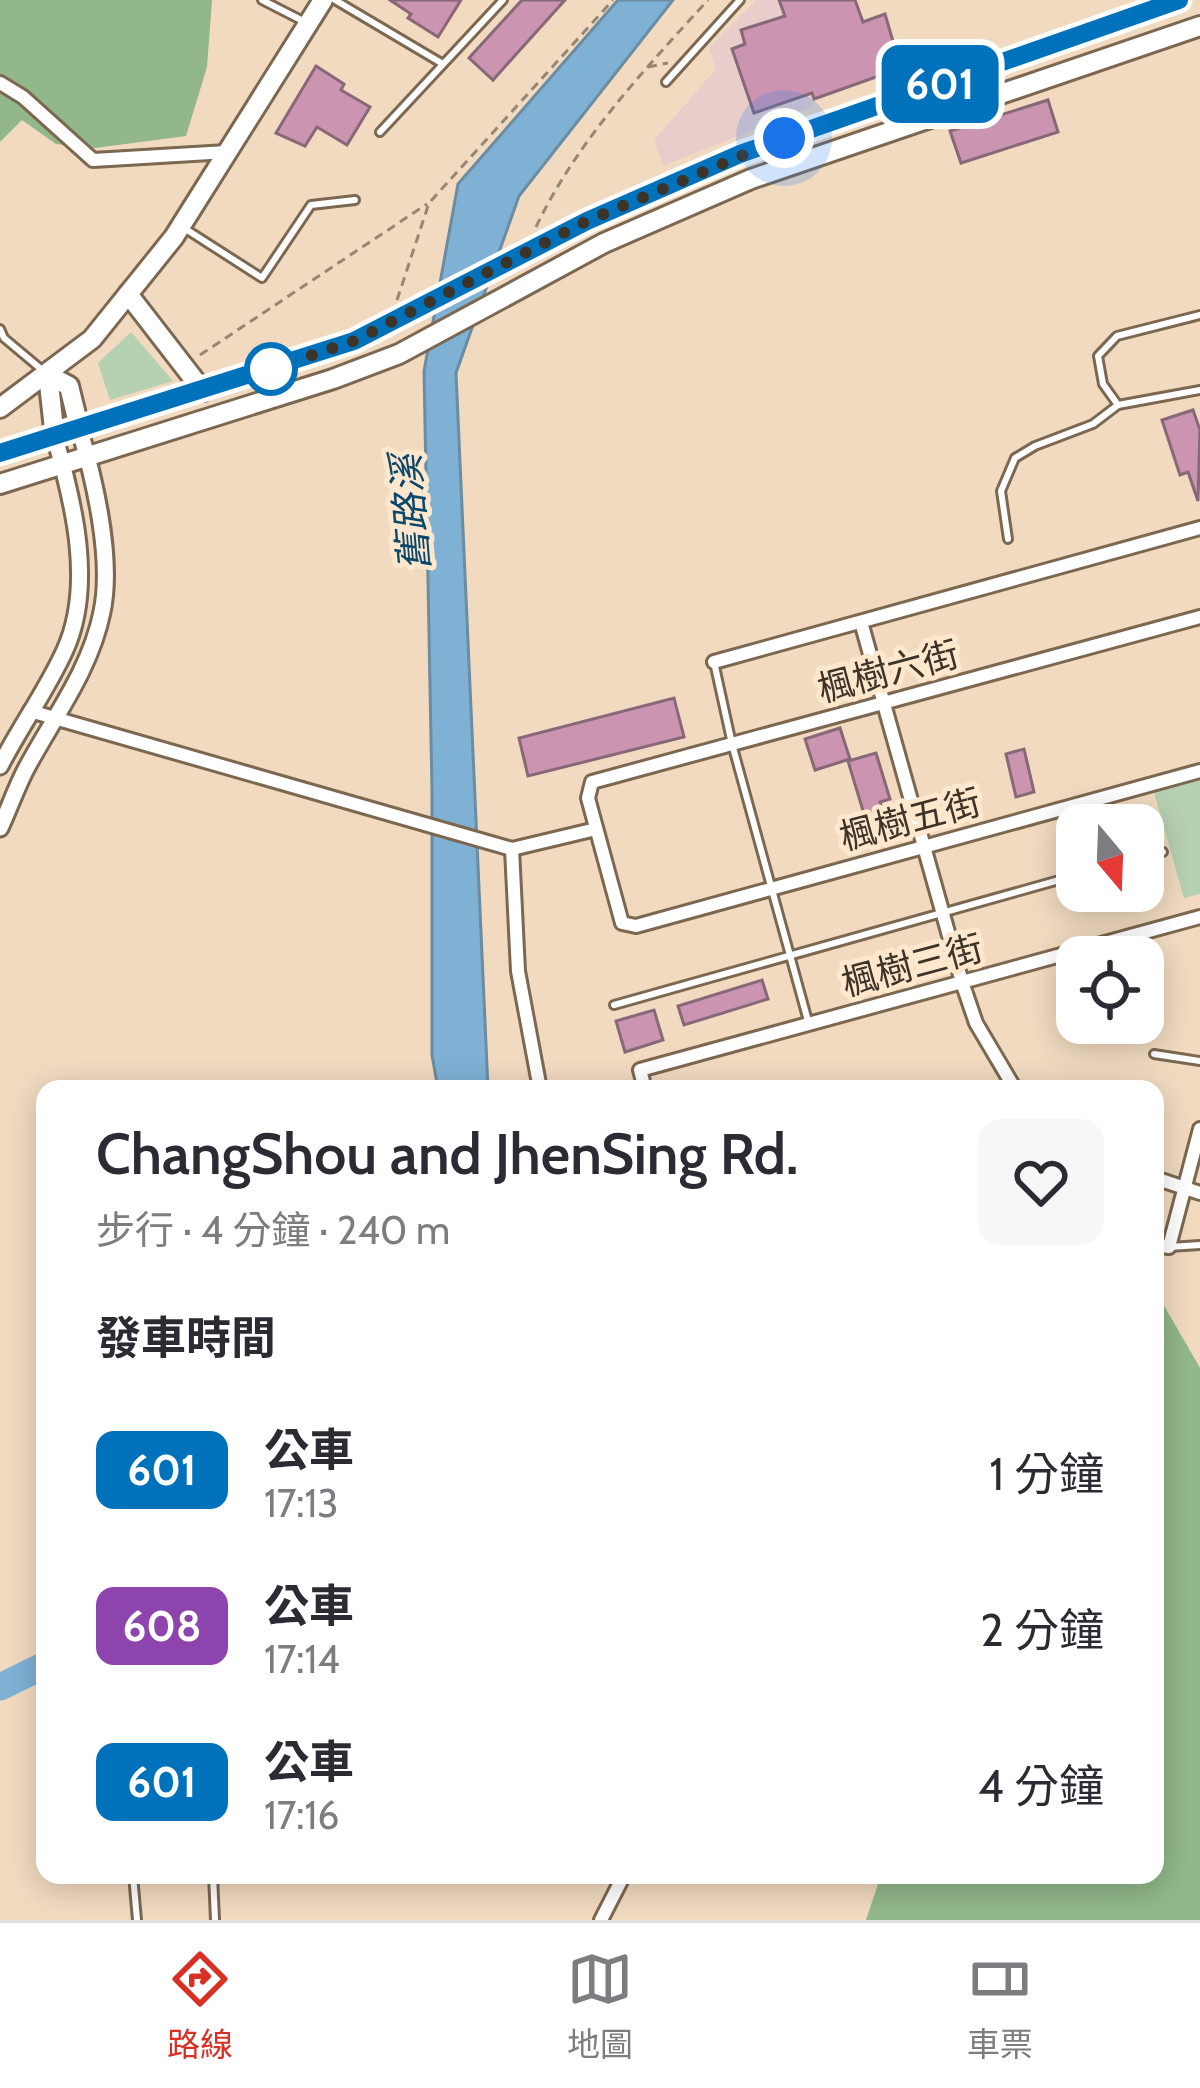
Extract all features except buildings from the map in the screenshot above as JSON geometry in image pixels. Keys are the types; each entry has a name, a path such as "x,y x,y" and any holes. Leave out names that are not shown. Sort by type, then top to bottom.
{"main road":[{"path":"0,408 92,338 128,294 181,226 323,0"},
{"path":"0,453 354,341 587,221 740,154 1180,0"},
{"path":"0,484 399,354 604,243 751,179 1200,26"},
{"path":"128,294 203,391"},
{"path":"48,375 69,386 80,431"},
{"path":"48,375 55,438"}],"street":[{"path":"0,82 93,160 227,152"},
{"path":"0,828 25,771 83,668 101,615 105,592 98,507 80,431"},
{"path":"0,766 65,650 81,594 55,438"},
{"path":"714,662 1200,528"},
{"name":"楓樹六街","path":"596,829 588,798 592,782 1200,617"},
{"path":"861,622 962,982 976,1023 1010,1080"},
{"path":"30,711 512,849 596,829"},
{"name":"楓樹五街","path":"596,829 622,923 636,926 1200,771"},
{"path":"512,849 518,971 538,1080"},
{"name":"楓樹三街","path":"643,1080 640,1070 1198,923"},
{"path":"1164,1242 1193,1191 1200,1129"},
{"path":"1164,1181 1193,1191"},
{"path":"601,1920 619,1884"}],"lane":[{"path":"262,0 308,24"},
{"path":"335,0 443,64"},
{"path":"380,132 503,0"},
{"path":"666,82 740,0"},
{"path":"181,226 262,278 311,205 356,200"},
{"path":"1118,405 1103,384 1098,356 1118,336 1200,314"},
{"path":"0,329 4,338 48,375"},
{"path":"1008,539 1001,491 1016,458 1094,424 1118,405 1200,390"},
{"path":"714,662 809,1024"},
{"path":"614,1005 1056,881"},
{"path":"1154,1054 1200,1061"},
{"path":"1164,1246 1200,1245"},
{"path":"134,1884 137,1920"},
{"path":"213,1884 215,1920"}],"path":[{"path":"184,366 429,202 613,0"},
{"path":"536,229 559,182 596,130 708,0"},
{"path":"397,301 429,202"}],"shaded area":[{"path":"756,0 778,0 814,106 663,166 654,140 716,69 709,47"}],"green space":[{"path":"0,0 212,0 207,67 186,136 95,148 56,144 22,120 0,142"},
{"path":"131,332 173,381 110,400 98,363"},
{"path":"1200,777 1200,894 1184,898 1164,828 1164,804 1157,804 1153,789"},
{"path":"1164,1305 1200,1368 1200,1920 866,1920 878,1884 1164,1884"}],"water":[{"path":"618,0 673,0 519,196 456,373 488,1080 436,1080 432,1055 424,371 458,184"}],"waterway":[{"name":"舊路溪","path":"0,1687 36,1669"}],"bus line":[{"name":"601","path":"0,453 354,341 587,221 740,154 1179,0"}],"route":[{"path":"271,369 354,341 587,221 784,138"}]}
